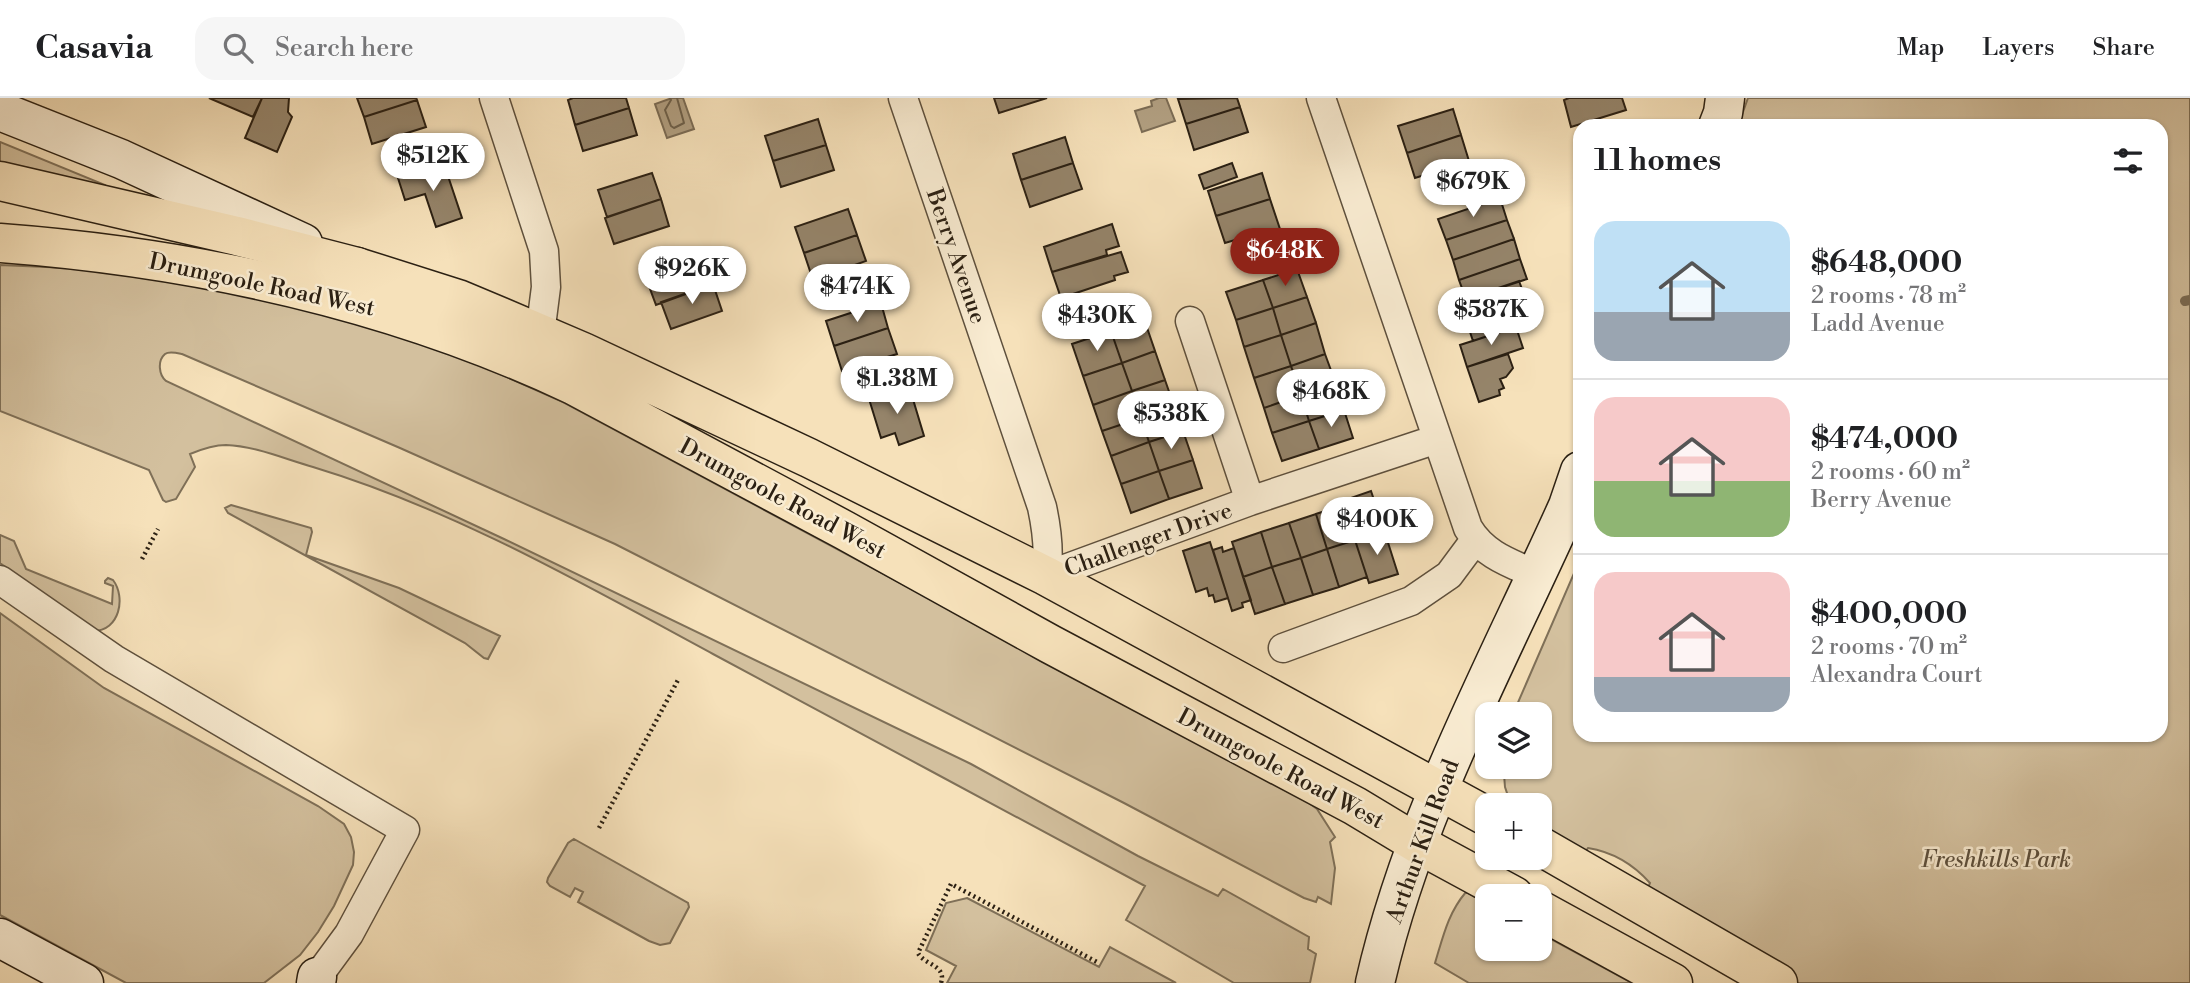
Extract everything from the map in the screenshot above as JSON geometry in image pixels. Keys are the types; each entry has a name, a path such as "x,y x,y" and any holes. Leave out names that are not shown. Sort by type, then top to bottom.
{"main road":[{"path":"0,181 357,267"},
{"name":"Drumgoole Road West","path":"0,243 144,258 299,288 378,309 535,368 844,530 1049,645 1355,806 1492,884"},
{"name":"Drumgoole Road West","path":"357,267 458,299 808,458 1046,576 1475,810"},
{"path":"1552,853 1778,983"},
{"path":"1552,917 1673,983"}],"street":[{"path":"494,98 544,251 546,287 540,334"},
{"name":"Berry Avenue","path":"904,98 1042,507 1047,535 1046,576"},
{"path":"1321,98 1468,528 1475,540 1500,558 1537,576"},
{"path":"1721,119 1725,98"},
{"name":"Drumgoole Road West","path":"0,111 121,159 357,267"},
{"name":"Challenger Drive","path":"1189,321 1250,501"},
{"name":"Challenger Drive","path":"1046,576 1250,501 1437,439"},
{"name":"Arthur Kill Road","path":"1375,983 1396,905 1437,791 1537,576 1573,491"},
{"path":"1283,648 1411,601 1449,575 1475,540"},
{"path":"0,580 114,659 405,830 349,934 312,981"},
{"path":"0,938 84,983"}],"path":[{"path":"142,559 158,529"},
{"path":"599,828 678,680"},
{"path":"941,983 943,977 940,970 920,958 916,951 951,884 1097,962"}],"green space":[{"name":"Freshkills Park","path":"1748,98 2190,98 2190,983 1797,983 1647,890 1650,883 1622,860 1606,852 1588,848 1584,854 1552,836 1552,793 1507,793 1504,779 1552,779 1552,702 1518,702 1573,576 1573,742 2168,742 2168,119 1740,119"},
{"path":"0,142 105,185 102,193 0,168"},
{"path":"0,265 92,269 244,293 414,340 482,366 563,402 1305,800 1317,809 1335,837 1330,842 1335,868 1331,904 1318,897 1316,902 1304,898 1124,803 615,544 182,354 167,353 162,357 160,372 166,381 504,539 971,764 1138,856 1218,896 1223,889 1309,937 1308,949 1316,954 1310,983 1234,983 1126,920 1145,886 567,575 417,505 270,453 226,445 190,454 195,467 176,499 166,502 149,470 0,411"},
{"path":"231,505 311,528 306,555 399,588 500,636 488,659 465,643 228,513 225,508"},
{"path":"0,535 14,541 26,569 112,604 113,586 105,581 108,578 113,580 120,604 115,619 102,630 93,631 0,563"},
{"path":"0,613 104,688 318,806 344,824 351,837 353,865 334,906 300,955 264,983 126,983 0,915"},
{"path":"574,839 688,903 689,907 670,943 660,945 649,941 578,902 583,892 575,888 570,897 550,886 548,878 568,843"},
{"path":"1466,892 1475,897 1475,961 1552,961 1552,940 1632,983 1469,983 1435,963 1450,917"},
{"path":"967,898 1099,967 1110,947 1176,983 947,983 956,966 926,950 946,903"}],"water":[{"path":"672,98 683,98 694,129 667,138 655,104"},
{"path":"1166,98 1175,121 1142,132 1135,111 1152,106 1151,101"}],"building":[{"path":"209,98 262,98 253,117"},
{"path":"262,98 289,98 288,112 292,117 277,152 245,138"},
{"path":"357,98 416,98 417,100 364,117"},
{"path":"626,98 629,108 575,125 568,100"},
{"path":"994,98 1047,98 999,113"},
{"path":"1237,98 1240,107 1186,124 1178,99"},
{"path":"1622,98 1626,110 1597,119 1573,119 1571,127 1564,100"},
{"path":"417,100 426,127 372,144 364,117"},
{"path":"1240,107 1248,132 1194,150 1186,124"},
{"path":"629,108 637,135 583,151 575,125"},
{"path":"1453,109 1461,135 1407,153 1398,126"},
{"path":"818,119 826,145 773,161 765,136"},
{"path":"1461,135 1469,161 1415,178 1407,153"},
{"path":"1065,137 1073,163 1021,180 1013,154"},
{"path":"826,145 834,170 781,187 773,161"},
{"path":"1073,163 1082,189 1030,207 1021,180"},
{"path":"1232,163 1237,177 1204,189 1199,175"},
{"path":"444,164 462,218 436,227 425,194 405,200 398,178"},
{"path":"652,173 661,199 607,217 598,190"},
{"path":"1262,173 1270,199 1216,216 1208,191"},
{"path":"1500,198 1507,220 1446,240 1438,219"},
{"path":"661,199 669,226 614,244 605,218"},
{"path":"1270,199 1287,250 1263,258 1255,234 1225,243 1216,216"},
{"path":"848,209 857,235 804,253 795,227"},
{"path":"1507,220 1514,239 1453,260 1446,240"},
{"path":"1112,224 1119,246 1106,250 1107,255 1052,272 1044,247"},
{"path":"857,235 866,261 813,280 804,253"},
{"path":"1514,239 1520,259 1459,280 1453,260"},
{"path":"1121,252 1128,272 1114,276 1115,280 1061,298 1052,272"},
{"path":"698,259 708,286 656,305 646,278"},
{"path":"1520,259 1527,279 1466,299 1459,280"},
{"path":"1297,269 1307,297 1273,308 1263,280"},
{"path":"1263,280 1273,308 1236,320 1226,292"},
{"path":"1519,281 1526,300 1466,320 1459,301"},
{"path":"713,284 722,311 671,329 661,302"},
{"path":"1307,297 1316,323 1281,335 1273,308"},
{"path":"1526,300 1533,321 1473,341 1466,320"},
{"path":"881,303 888,328 834,346 826,321"},
{"path":"1273,308 1281,335 1244,347 1236,320"},
{"path":"1144,319 1155,351 1122,363 1111,331"},
{"path":"1316,323 1325,354 1291,366 1281,335"},
{"path":"1516,327 1523,348 1467,367 1460,345"},
{"path":"888,328 897,354 842,371 834,346"},
{"path":"1111,331 1122,363 1083,376 1072,344"},
{"path":"1281,335 1291,366 1254,378 1244,347"},
{"path":"1155,351 1165,380 1132,391 1122,363"},
{"path":"1325,354 1336,384 1301,395 1291,366"},
{"path":"1508,354 1513,368 1506,377 1500,379 1504,388 1499,390 1500,395 1479,402 1467,367"},
{"path":"1122,363 1132,391 1093,405 1083,376"},
{"path":"1291,366 1301,395 1264,408 1254,378"},
{"path":"1165,380 1174,406 1141,418 1132,391"},
{"path":"1336,384 1344,410 1309,421 1301,395"},
{"path":"909,386 924,436 899,445 895,433 881,438 869,399"},
{"path":"1132,391 1141,418 1102,431 1093,405"},
{"path":"1301,395 1309,421 1272,433 1264,408"},
{"path":"1174,406 1183,431 1149,442 1141,418"},
{"path":"1344,410 1353,438 1319,449 1309,421"},
{"path":"1141,418 1149,442 1111,456 1102,431"},
{"path":"1309,421 1319,449 1282,461 1272,433"},
{"path":"1183,431 1193,460 1159,471 1149,442"},
{"path":"1149,442 1159,471 1121,484 1111,456"},
{"path":"1193,460 1202,488 1169,499 1159,471"},
{"path":"1159,471 1169,499 1131,513 1121,484"},
{"path":"1371,491 1384,530 1355,540 1342,501"},
{"path":"1343,505 1355,540 1327,549 1316,514"},
{"path":"1316,514 1327,549 1301,558 1289,523"},
{"path":"1289,523 1301,558 1272,567 1261,532"},
{"path":"1384,530 1398,574 1369,583 1355,540"},
{"path":"1261,532 1272,567 1243,577 1232,542"},
{"path":"1355,540 1367,577 1339,587 1327,549"},
{"path":"1210,542 1228,598 1215,602 1213,595 1209,596 1207,588 1196,592 1183,551"},
{"path":"1222,547 1223,552 1234,548 1251,600 1232,611 1213,550"},
{"path":"1327,549 1339,587 1313,595 1301,558"},
{"path":"1301,558 1313,595 1285,604 1272,567"},
{"path":"1272,567 1285,604 1255,614 1243,577"}],"waterway":[{"path":"2185,301 2190,300"}]}
